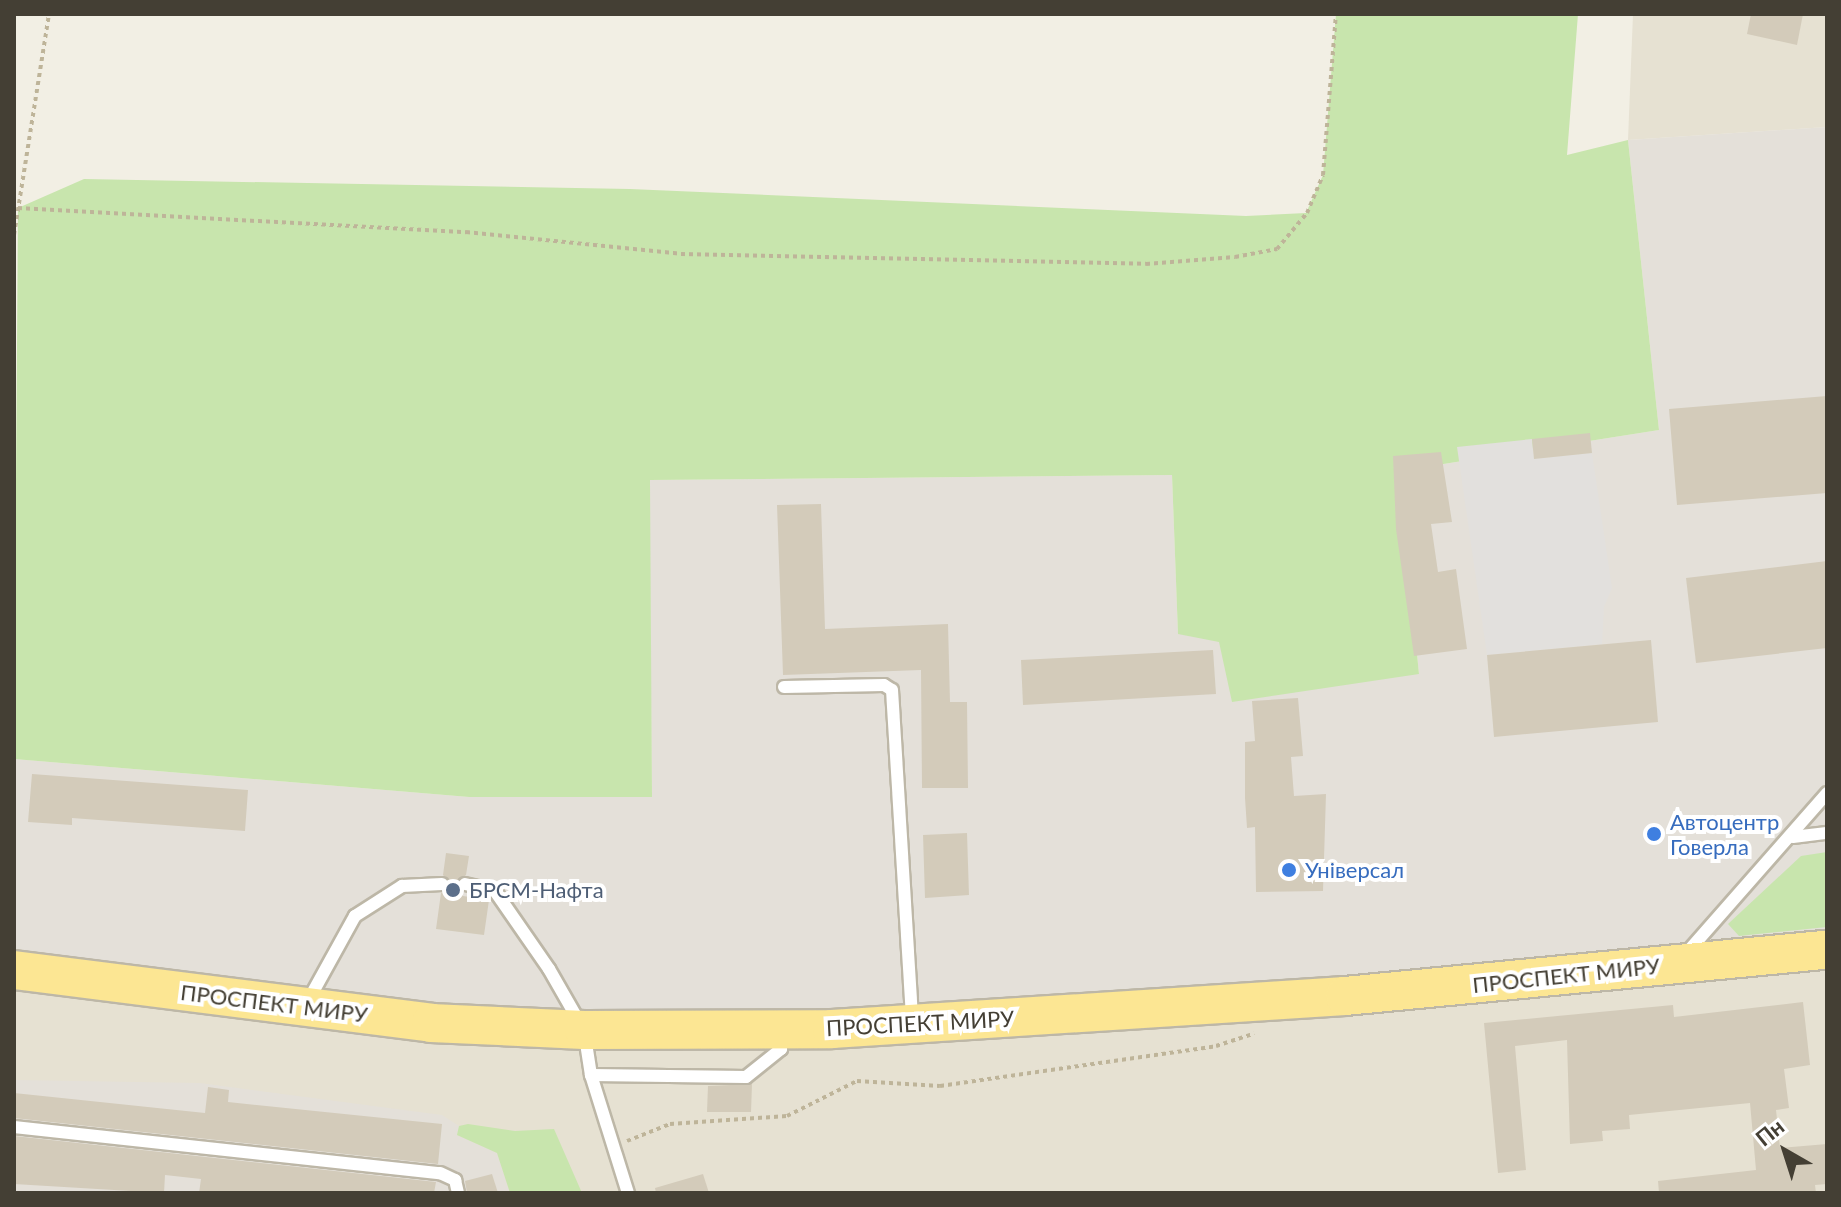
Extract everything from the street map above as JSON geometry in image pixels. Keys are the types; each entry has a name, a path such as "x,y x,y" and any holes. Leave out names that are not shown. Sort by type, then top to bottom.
{"main road":[{"name":"ПРОСПЕКТ МИРУ","path":"14,970 431,1023 584,1030 781,1030 1345,996 1827,950"}],"lane":[{"path":"784,687 884,685 892,690 912,1024"},
{"path":"1677,964 1793,837 1827,793"},
{"path":"1793,837 1827,833"},
{"path":"306,1006 355,916 402,886 442,884"},
{"path":"465,884 495,891 584,1030 591,1075 628,1193"},
{"path":"591,1075 746,1077 781,1049 781,1030"},
{"path":"14,1127 440,1173 455,1180 458,1193"}],"path":[{"path":"14,235 49,14"},
{"path":"18,208 466,232 681,254 1146,264 1235,257 1277,249 1307,213 1323,175 1336,14"},
{"path":"614,1146 670,1124 787,1116 857,1081 940,1086 1216,1046 1258,1033"}],"shaded area":[{"path":"1633,14 1827,14 1827,127 1628,140"},
{"path":"1827,127 1827,939 831,1019 432,1013 14,960 14,759 469,797 652,797 649,480 1172,475 1178,633 1419,674 1399,471 1659,430 1628,140"},
{"path":"1532,439 1534,459 1592,453 1612,588 1604,607 1602,644 1487,655 1457,447"},
{"path":"1827,960 1827,1193 14,1193 14,981"},
{"path":"14,1080 200,1083 442,1115 459,1126 457,1135 497,1153 510,1193 14,1193"}],"green space":[{"path":"1336,14 1578,14 1567,155 1628,140 1659,430 1399,471 1419,674 1232,702 1219,642 1178,634 1172,475 650,480 652,797 469,797 14,759 18,208 84,179 630,189 1246,216 1306,213 1323,175"},
{"path":"1827,852 1827,927 1739,936 1728,924 1801,856"},
{"path":"468,1124 515,1131 554,1129 582,1193 510,1193 497,1153 457,1135 459,1126"}],"building":[{"path":"1751,14 1803,14 1797,45 1747,34"},
{"path":"1827,396 1827,493 1677,505 1669,409"},
{"path":"1590,433 1592,453 1534,459 1532,439"},
{"path":"1441,452 1452,522 1431,524 1438,572 1456,569 1467,649 1414,656 1396,529 1393,456"},
{"path":"821,504 825,629 948,624 950,702 967,702 968,788 922,788 921,670 783,675 777,505"},
{"path":"1827,561 1827,648 1696,663 1686,578"},
{"path":"1651,640 1658,722 1494,737 1487,655"},
{"path":"1213,650 1216,694 1023,705 1021,660"},
{"path":"1298,698 1303,756 1291,757 1294,796 1326,794 1323,891 1256,892 1255,827 1247,828 1245,798 1245,742 1255,741 1252,701"},
{"path":"32,774 248,790 245,831 72,818 72,825 28,822"},
{"path":"967,833 969,895 925,898 923,835"},
{"name":"БРСМ-Нафта","path":"446,853 469,856 466,875 456,883 463,896 489,900 484,935 436,929 441,893 451,884 443,875"},
{"path":"1803,1002 1810,1065 1784,1069 1789,1108 1776,1110 1780,1148 1827,1144 1827,1184 1815,1185 1816,1193 1659,1193 1658,1181 1756,1170 1750,1103 1629,1115 1630,1129 1602,1131 1603,1141 1570,1144 1567,1040 1515,1046 1526,1170 1498,1173 1484,1023 1673,1005 1674,1017"},
{"path":"752,1084 751,1112 707,1112 708,1086"},
{"path":"208,1087 229,1090 228,1102 442,1124 438,1164 14,1118 14,1093 205,1113"},
{"path":"14,1136 436,1182 434,1193 199,1193 201,1179 165,1175 164,1193 14,1184"},
{"path":"492,1174 498,1193 467,1193 465,1181"},
{"path":"703,1174 709,1193 656,1193 655,1188"}],"place":[{"name":"Автоцентр Говерла","path":"1654,834"},
{"name":"Універсал","path":"1289,870"},
{"name":"БРСМ-Нафта","path":"453,890"}]}
